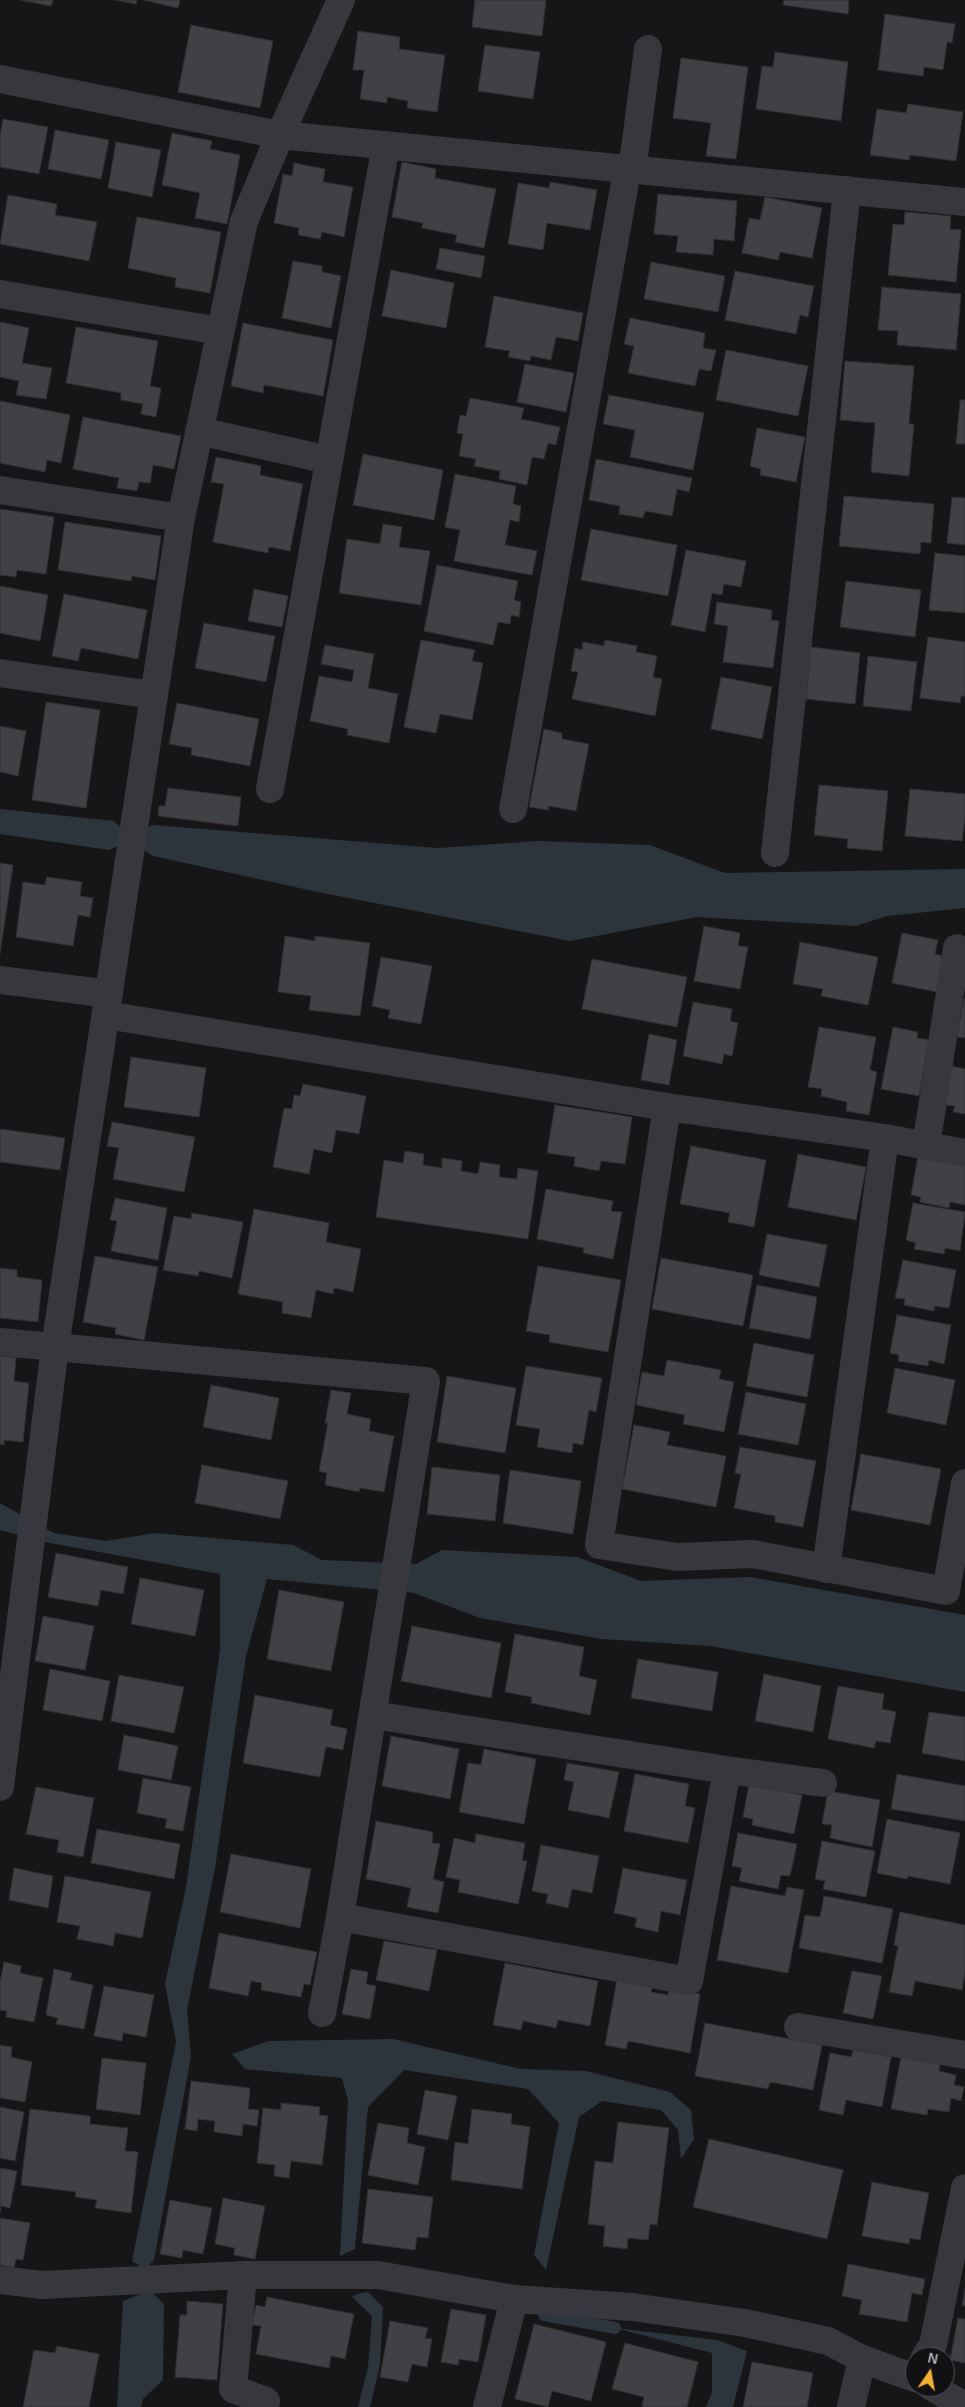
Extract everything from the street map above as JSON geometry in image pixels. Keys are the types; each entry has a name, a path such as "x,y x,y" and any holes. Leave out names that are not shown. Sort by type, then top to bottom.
{"street":[{"path":"0,1787 28,1546 55,1347 152,696 181,518 244,221 280,135 341,0"},
{"path":"513,809 630,171 648,49"},
{"path":"0,79 280,135 630,171 965,202"},
{"path":"270,789 386,146"},
{"path":"775,853 847,190"},
{"path":"0,294 220,330"},
{"path":"199,431 329,460"},
{"path":"0,490 181,518"},
{"path":"0,673 152,696"},
{"path":"926,1146 957,948"},
{"path":"0,980 107,1004 667,1107 885,1138 965,1153"},
{"path":"667,1107 599,1545 677,1557 753,1554 946,1591 965,1483"},
{"path":"826,1568 885,1138"},
{"path":"0,1342 426,1382 340,1917 322,2013"},
{"path":"373,1715 823,1783"},
{"path":"340,1917 689,1981 727,1770"},
{"path":"798,2027 965,2055"},
{"path":"932,2347 965,2188"},
{"path":"0,2280 42,2285 242,2276 378,2275 514,2299 632,2307 744,2323 828,2341 862,2359 905,2370"},
{"path":"242,2276 233,2389 266,2401 265,2407"},
{"path":"487,2407 514,2299"},
{"path":"851,2407 862,2359"},
{"path":"952,2397 965,2406"}],"shaded area":[{"path":"0,809 114,821 119,826 142,829 154,825 438,848 538,841 650,845 725,873 965,869 965,908 887,916 856,926 697,917 570,941 318,892 153,856 140,848 118,846 109,850 0,834"},
{"path":"0,1503 54,1533 106,1541 155,1533 293,1545 322,1560 416,1564 442,1550 577,1557 641,1581 750,1577 965,1615 965,1692 710,1646 602,1639 480,1618 414,1593 267,1579 246,1656 215,1868 187,2010 191,2056 154,2260 149,2265 154,2294 164,2304 163,2380 143,2399 141,2407 117,2407 123,2301 141,2294 140,2266 132,2261 176,2042 165,1984 186,1887 220,1650 220,1574 50,1543 0,1530"},
{"path":"393,2039 521,2069 586,2071 670,2092 691,2110 694,2139 681,2159 678,2130 661,2110 602,2101 579,2117 546,2270 534,2255 559,2123 528,2089 404,2070 368,2107 355,2249 340,2256 348,2100 342,2078 245,2069 232,2054 269,2041"},
{"path":"368,2292 383,2307 380,2365 370,2407 358,2407 368,2367 372,2316 352,2297"},
{"path":"615,2328 717,2340 747,2351 733,2407 706,2407 712,2392 712,2353"}],"building":[{"path":"20,0 53,0 51,6"},
{"path":"114,0 137,0 136,4"},
{"path":"143,0 180,0 178,8"},
{"path":"475,0 546,0 542,36 472,27"},
{"path":"784,0 849,0 848,14 783,5"},
{"path":"885,14 955,24 952,43 947,42 943,70 924,67 923,76 878,70"},
{"path":"191,25 273,41 260,108 178,92"},
{"path":"358,31 400,37 399,49 445,55 437,112 407,108 408,101 387,97 387,103 360,99 364,70 353,70"},
{"path":"485,45 540,52 533,99 478,91"},
{"path":"775,52 848,62 841,121 756,109 762,66 773,67"},
{"path":"681,58 748,67 736,159 706,156 711,123 673,118"},
{"path":"908,104 963,112 956,161 910,155 909,160 870,155 877,109 906,113"},
{"path":"3,119 48,127 39,174 0,167 0,136"},
{"path":"55,130 109,140 101,179 48,169"},
{"path":"172,133 212,141 210,149 240,155 227,224 195,218 200,193 162,185"},
{"path":"116,142 161,150 152,197 108,188"},
{"path":"402,162 436,169 435,178 496,189 484,248 455,242 457,235 422,228 423,223 392,217"},
{"path":"294,163 325,169 323,182 353,187 344,237 322,232 320,239 298,235 299,228 274,223 283,174 292,176"},
{"path":"550,182 597,190 590,230 547,223 543,250 508,244 518,183 549,188"},
{"path":"658,194 737,201 734,241 714,239 713,255 676,252 678,236 654,234"},
{"path":"8,195 57,204 55,215 97,222 89,261 0,244"},
{"path":"765,197 822,208 812,258 780,252 778,260 742,253 749,218 760,220"},
{"path":"905,212 951,216 950,229 961,230 956,282 888,275 893,224 904,225"},
{"path":"137,217 221,232 210,293 175,287 176,278 128,268"},
{"path":"440,248 485,256 481,278 436,269"},
{"path":"293,261 322,266 322,272 341,276 331,328 282,318"},
{"path":"651,262 725,276 718,312 644,299"},
{"path":"391,270 454,283 446,328 382,316"},
{"path":"735,271 814,286 808,317 800,315 796,334 725,320"},
{"path":"882,287 961,294 956,350 897,345 898,331 878,330"},
{"path":"494,296 583,313 578,341 556,337 551,360 531,356 530,361 508,357 510,351 485,347"},
{"path":"630,318 705,333 703,348 716,350 711,371 699,369 695,386 628,373 634,346 624,344"},
{"path":"0,322 29,328 22,363 52,368 46,399 16,395 19,381 0,377"},
{"path":"243,323 333,340 323,396 264,385 263,393 231,386"},
{"path":"76,327 158,341 150,386 161,388 156,417 141,414 143,404 121,400 121,393 66,383"},
{"path":"726,350 808,366 798,416 716,400"},
{"path":"845,361 914,366 909,424 914,424 909,476 871,472 875,423 840,420"},
{"path":"525,364 574,373 566,412 517,402"},
{"path":"609,395 704,413 693,470 630,457 635,430 603,424"},
{"path":"470,398 524,408 521,419 560,427 556,445 548,443 544,459 532,457 527,485 499,479 500,471 474,466 476,459 459,456 463,434 457,433 460,415 466,416"},
{"path":"960,400 965,400 965,444 956,444"},
{"path":"0,401 70,415 61,463 47,460 45,472 0,463"},
{"path":"83,417 181,436 174,469 153,465 150,483 139,482 137,491 117,488 119,478 73,469"},
{"path":"757,428 805,437 796,482 760,475 761,469 750,466"},
{"path":"363,454 443,470 434,520 353,505"},
{"path":"216,457 261,466 260,475 303,484 290,551 269,547 268,553 213,542 224,484 211,482"},
{"path":"596,459 692,478 689,492 677,489 672,516 645,511 643,518 619,514 620,506 589,500"},
{"path":"455,474 516,486 513,504 521,506 519,522 510,520 505,545 537,551 532,575 454,561 460,530 445,527"},
{"path":"844,496 934,504 931,543 921,542 920,554 839,546"},
{"path":"952,497 965,498 965,545 947,543"},
{"path":"0,509 54,517 46,574 17,570 16,577 0,575"},
{"path":"65,522 161,536 155,580 132,576 131,581 58,570"},
{"path":"383,524 402,527 399,547 430,551 421,605 339,593 347,539 380,544"},
{"path":"591,529 677,545 668,596 581,580"},
{"path":"686,550 746,561 741,587 724,584 722,595 712,593 705,632 671,625"},
{"path":"935,553 965,556 965,613 929,610"},
{"path":"437,565 518,581 514,600 521,602 519,617 511,615 510,624 498,622 493,645 424,631"},
{"path":"846,581 921,590 915,637 840,627"},
{"path":"0,586 48,595 40,641 0,633"},
{"path":"254,589 288,596 282,627 248,621"},
{"path":"64,594 147,610 138,659 81,648 78,661 52,656"},
{"path":"717,602 772,610 771,620 779,621 773,668 723,662 728,626 714,624"},
{"path":"204,623 275,636 266,682 195,668"},
{"path":"928,637 965,642 965,696 961,696 960,703 920,698"},
{"path":"421,640 475,650 472,661 483,663 472,720 440,714 436,733 404,727"},
{"path":"605,640 637,646 636,652 657,656 653,677 662,679 655,716 572,699 578,672 571,671 575,648 582,650 583,642 604,646"},
{"path":"325,645 374,654 368,688 398,694 389,743 347,735 348,729 310,721 319,676 352,682 354,670 321,664"},
{"path":"811,647 860,653 855,704 806,699"},
{"path":"868,656 917,662 911,711 863,706"},
{"path":"721,677 772,687 762,739 711,729"},
{"path":"46,702 100,710 86,808 32,800"},
{"path":"177,703 259,719 250,766 191,755 192,748 169,744"},
{"path":"0,726 26,731 18,776 0,772"},
{"path":"544,729 562,733 562,739 589,744 576,811 549,806 548,810 529,807"},
{"path":"819,785 888,791 882,851 847,848 848,839 814,835"},
{"path":"168,788 241,797 238,826 158,816 159,806 165,806"},
{"path":"910,789 965,794 965,818 962,841 905,836"},
{"path":"0,863 13,865 0,954"},
{"path":"47,877 82,882 80,896 93,898 90,917 78,915 73,946 16,937 23,882 45,885"},
{"path":"704,926 740,933 738,946 748,947 740,989 694,981"},
{"path":"902,933 938,940 935,954 943,956 937,992 892,983"},
{"path":"285,936 315,941 315,936 370,943 360,1016 309,1010 311,996 278,992"},
{"path":"800,942 878,957 868,1005 821,996 823,989 793,984"},
{"path":"381,957 432,966 421,1024 388,1018 390,1010 372,1006"},
{"path":"592,959 687,977 677,1027 582,1009"},
{"path":"965,999 965,1038 957,1037"},
{"path":"693,1002 732,1009 730,1021 738,1023 732,1056 724,1054 722,1064 683,1056"},
{"path":"819,1027 876,1037 870,1070 877,1072 869,1115 846,1111 847,1102 821,1096 822,1089 808,1087"},
{"path":"893,1027 918,1032 917,1038 929,1040 919,1096 881,1089"},
{"path":"649,1034 677,1040 669,1085 641,1080"},
{"path":"131,1057 206,1068 199,1117 124,1107"},
{"path":"952,1066 965,1069 965,1114 953,1112 955,1106 945,1105"},
{"path":"303,1084 366,1096 359,1134 336,1130 332,1153 314,1149 309,1174 273,1167 284,1108 292,1109 294,1095 300,1096"},
{"path":"555,1105 632,1117 625,1164 601,1161 599,1171 574,1166 575,1157 547,1153"},
{"path":"112,1122 195,1137 184,1192 113,1179 119,1148 107,1146"},
{"path":"0,1129 65,1138 60,1170 0,1162"},
{"path":"691,1146 766,1160 754,1227 728,1222 730,1213 680,1204"},
{"path":"405,1151 424,1154 423,1165 442,1168 442,1158 462,1161 461,1171 478,1174 480,1162 500,1165 499,1177 517,1179 518,1168 538,1171 528,1239 376,1217 384,1160 403,1163"},
{"path":"798,1154 866,1167 856,1220 788,1207"},
{"path":"918,1156 965,1165 965,1205 950,1202 949,1208 920,1202 921,1197 911,1195"},
{"path":"546,1189 613,1201 611,1211 622,1212 613,1259 583,1253 584,1248 537,1239"},
{"path":"115,1198 167,1208 158,1260 111,1251 117,1221 110,1220"},
{"path":"913,1203 965,1212 960,1251 945,1248 944,1254 914,1249 916,1243 906,1240"},
{"path":"254,1209 329,1223 326,1242 361,1249 353,1292 334,1288 333,1294 316,1290 311,1318 282,1313 283,1302 238,1294"},
{"path":"192,1213 243,1222 232,1278 199,1271 198,1276 163,1270 174,1216 191,1219"},
{"path":"767,1234 827,1245 819,1287 759,1275"},
{"path":"95,1256 158,1267 144,1340 115,1334 116,1328 83,1322"},
{"path":"661,1258 753,1275 743,1326 652,1309"},
{"path":"903,1260 956,1270 949,1308 935,1306 934,1311 904,1305 905,1299 895,1298"},
{"path":"538,1266 621,1280 608,1352 549,1342 550,1335 526,1331"},
{"path":"0,1268 17,1270 17,1277 42,1280 38,1322 0,1318"},
{"path":"757,1285 817,1297 810,1339 749,1328"},
{"path":"897,1315 951,1325 944,1364 929,1360 928,1366 898,1361 899,1355 890,1353"},
{"path":"754,1343 814,1355 807,1397 746,1386"},
{"path":"0,1356 16,1358 14,1381 29,1383 23,1442 4,1440 4,1445 0,1444"},
{"path":"667,1360 721,1370 719,1379 734,1382 724,1432 683,1424 685,1415 636,1405 642,1372 664,1376"},
{"path":"526,1366 602,1378 596,1412 589,1410 583,1445 573,1443 572,1453 537,1447 540,1429 516,1425"},
{"path":"895,1368 955,1380 946,1425 887,1413"},
{"path":"447,1376 516,1388 505,1453 437,1442"},
{"path":"211,1385 279,1398 271,1440 203,1427"},
{"path":"331,1390 351,1393 347,1414 371,1419 369,1431 394,1436 384,1492 360,1488 359,1492 325,1485 327,1473 319,1471 328,1423 325,1423"},
{"path":"746,1392 806,1404 798,1445 738,1434"},
{"path":"634,1425 670,1432 667,1445 726,1456 716,1507 622,1489"},
{"path":"740,1447 816,1461 803,1527 775,1522 775,1516 734,1508 741,1474 735,1473"},
{"path":"861,1454 941,1469 930,1525 851,1510"},
{"path":"202,1465 288,1481 280,1519 195,1503"},
{"path":"432,1467 500,1475 495,1521 427,1514"},
{"path":"510,1470 581,1481 573,1534 503,1523"},
{"path":"56,1553 128,1567 123,1594 101,1590 98,1606 48,1597"},
{"path":"140,1578 204,1590 195,1636 131,1624"},
{"path":"279,1590 344,1602 331,1671 267,1659"},
{"path":"43,1616 94,1626 85,1670 35,1661"},
{"path":"412,1626 501,1643 491,1698 401,1681"},
{"path":"515,1634 584,1647 579,1676 597,1680 590,1715 531,1703 532,1697 505,1692"},
{"path":"638,1659 718,1672 712,1711 631,1698"},
{"path":"50,1669 110,1681 102,1721 43,1710"},
{"path":"764,1674 821,1686 813,1732 755,1721"},
{"path":"119,1675 184,1687 174,1733 111,1721"},
{"path":"838,1686 884,1694 882,1709 896,1712 890,1743 876,1741 874,1748 828,1739"},
{"path":"255,1695 333,1710 330,1725 347,1729 343,1750 326,1747 320,1777 243,1763"},
{"path":"929,1712 965,1717 965,1761 922,1753"},
{"path":"124,1735 178,1746 171,1780 118,1770"},
{"path":"391,1736 459,1749 450,1799 382,1786"},
{"path":"484,1749 536,1759 524,1824 459,1812 468,1763 481,1765"},
{"path":"567,1763 619,1772 609,1818 568,1810 574,1782 564,1780"},
{"path":"635,1774 689,1784 685,1806 695,1808 688,1843 624,1831"},
{"path":"897,1774 965,1786 965,1821 891,1809"},
{"path":"143,1778 191,1787 183,1831 165,1828 167,1819 137,1813"},
{"path":"749,1784 802,1795 794,1834 752,1825 753,1819 743,1817"},
{"path":"36,1787 94,1798 83,1857 57,1852 59,1840 26,1834"},
{"path":"828,1791 880,1800 872,1847 830,1838 832,1825 822,1824"},
{"path":"887,1819 960,1833 950,1884 908,1876 907,1879 877,1873"},
{"path":"376,1821 433,1832 432,1843 440,1844 433,1879 444,1882 438,1913 407,1907 411,1888 366,1879"},
{"path":"97,1829 180,1844 174,1879 91,1863"},
{"path":"738,1833 797,1844 790,1876 781,1875 778,1889 739,1881 742,1868 732,1866"},
{"path":"476,1834 525,1843 522,1861 527,1861 518,1904 458,1892 460,1880 446,1877 454,1838 475,1843"},
{"path":"822,1841 875,1851 866,1897 823,1889 825,1881 815,1879"},
{"path":"541,1845 599,1856 592,1893 572,1889 568,1908 546,1903 548,1894 532,1891"},
{"path":"231,1854 311,1869 300,1928 220,1912"},
{"path":"14,1868 53,1876 48,1908 9,1900"},
{"path":"623,1868 687,1880 680,1915 661,1911 658,1932 635,1927 637,1918 614,1913"},
{"path":"65,1876 151,1892 142,1938 115,1933 113,1946 77,1939 80,1926 57,1922"},
{"path":"731,1886 785,1896 787,1887 804,1890 788,1973 717,1960"},
{"path":"824,1896 893,1909 882,1963 799,1948 805,1915 820,1917"},
{"path":"900,1912 965,1925 965,1973 962,1990 915,1981 912,1996 889,1992 898,1946 894,1945"},
{"path":"219,1933 317,1952 310,1985 304,1984 301,1997 261,1990 262,1983 251,1981 248,1996 209,1988"},
{"path":"384,1941 437,1950 429,1991 376,1980"},
{"path":"4,1962 21,1966 20,1973 43,1978 34,2022 6,2017 7,2011 0,2010 0,1982"},
{"path":"505,1963 598,1981 590,2026 558,2020 556,2028 523,2021 521,2030 493,2025"},
{"path":"54,1969 72,1973 70,1980 93,1985 84,2029 56,2024 58,2018 46,2015"},
{"path":"351,1969 368,1972 366,1984 376,1986 370,2019 342,2014"},
{"path":"852,1971 882,1976 873,2019 843,2013"},
{"path":"617,1980 652,1987 651,1992 668,1995 669,1988 700,1994 690,2053 628,2041 626,2049 605,2045"},
{"path":"104,1986 154,1995 146,2037 123,2033 122,2041 94,2036"},
{"path":"705,2023 822,2045 813,2090 770,2082 768,2089 695,2076"},
{"path":"0,2045 12,2047 11,2057 32,2062 25,2102 0,2098"},
{"path":"853,2050 891,2057 882,2107 846,2100 843,2115 819,2110 830,2053 851,2057"},
{"path":"901,2057 940,2064 939,2071 956,2075 954,2085 964,2087 961,2101 951,2098 949,2112 928,2109 927,2115 891,2109"},
{"path":"102,2058 146,2063 140,2115 96,2109"},
{"path":"191,2081 250,2088 248,2109 259,2110 257,2126 243,2124 242,2136 214,2132 215,2121 198,2119 197,2131 185,2129"},
{"path":"425,2090 457,2096 448,2140 417,2134"},
{"path":"281,2103 320,2107 319,2115 328,2116 322,2165 291,2161 289,2178 274,2176 275,2165 257,2163 263,2108 281,2110"},
{"path":"0,2107 24,2112 15,2161 0,2158"},
{"path":"30,2109 90,2116 90,2124 128,2128 125,2151 138,2152 131,2213 95,2208 97,2200 75,2197 76,2192 21,2185"},
{"path":"472,2109 512,2114 511,2124 530,2127 522,2189 451,2180 455,2142 468,2144"},
{"path":"618,2122 669,2128 657,2225 650,2224 648,2240 628,2238 627,2249 603,2246 605,2226 588,2224 595,2161 613,2163"},
{"path":"378,2123 409,2128 407,2143 425,2147 418,2185 368,2175"},
{"path":"709,2139 843,2170 827,2239 693,2207"},
{"path":"0,2168 17,2171 10,2208 1,2206 0,2213"},
{"path":"872,2182 929,2193 920,2240 910,2238 909,2244 862,2236"},
{"path":"368,2189 433,2197 428,2238 417,2237 415,2250 362,2243"},
{"path":"223,2198 265,2206 255,2259 234,2255 235,2248 215,2244"},
{"path":"170,2200 212,2208 203,2254 183,2250 182,2258 160,2254"},
{"path":"0,2218 30,2223 23,2260 16,2259 14,2268 0,2265"},
{"path":"848,2264 925,2279 922,2295 912,2293 907,2322 859,2314 862,2300 842,2296"},
{"path":"965,2288 965,2306 962,2305"},
{"path":"267,2297 354,2314 345,2359 331,2356 329,2368 256,2354 261,2326 252,2325 256,2305 265,2307"},
{"path":"187,2301 223,2304 217,2380 175,2377 180,2315 187,2315"},
{"path":"451,2309 486,2315 478,2362 459,2359 458,2365 441,2362"},
{"path":"958,2318 965,2319 965,2363 955,2361 955,2347 952,2347"},
{"path":"390,2321 428,2328 425,2338 432,2339 427,2367 412,2364 408,2382 380,2377"},
{"path":"534,2324 606,2342 591,2401 552,2391 548,2407 515,2399"},
{"path":"625,2343 698,2362 687,2407 644,2407 642,2406 644,2397 612,2389"},
{"path":"57,2346 99,2354 89,2407 23,2407 34,2350 55,2353"},
{"path":"752,2362 813,2373 807,2407 743,2407"}],"waterway":[{"path":"544,2315 615,2328"}]}
